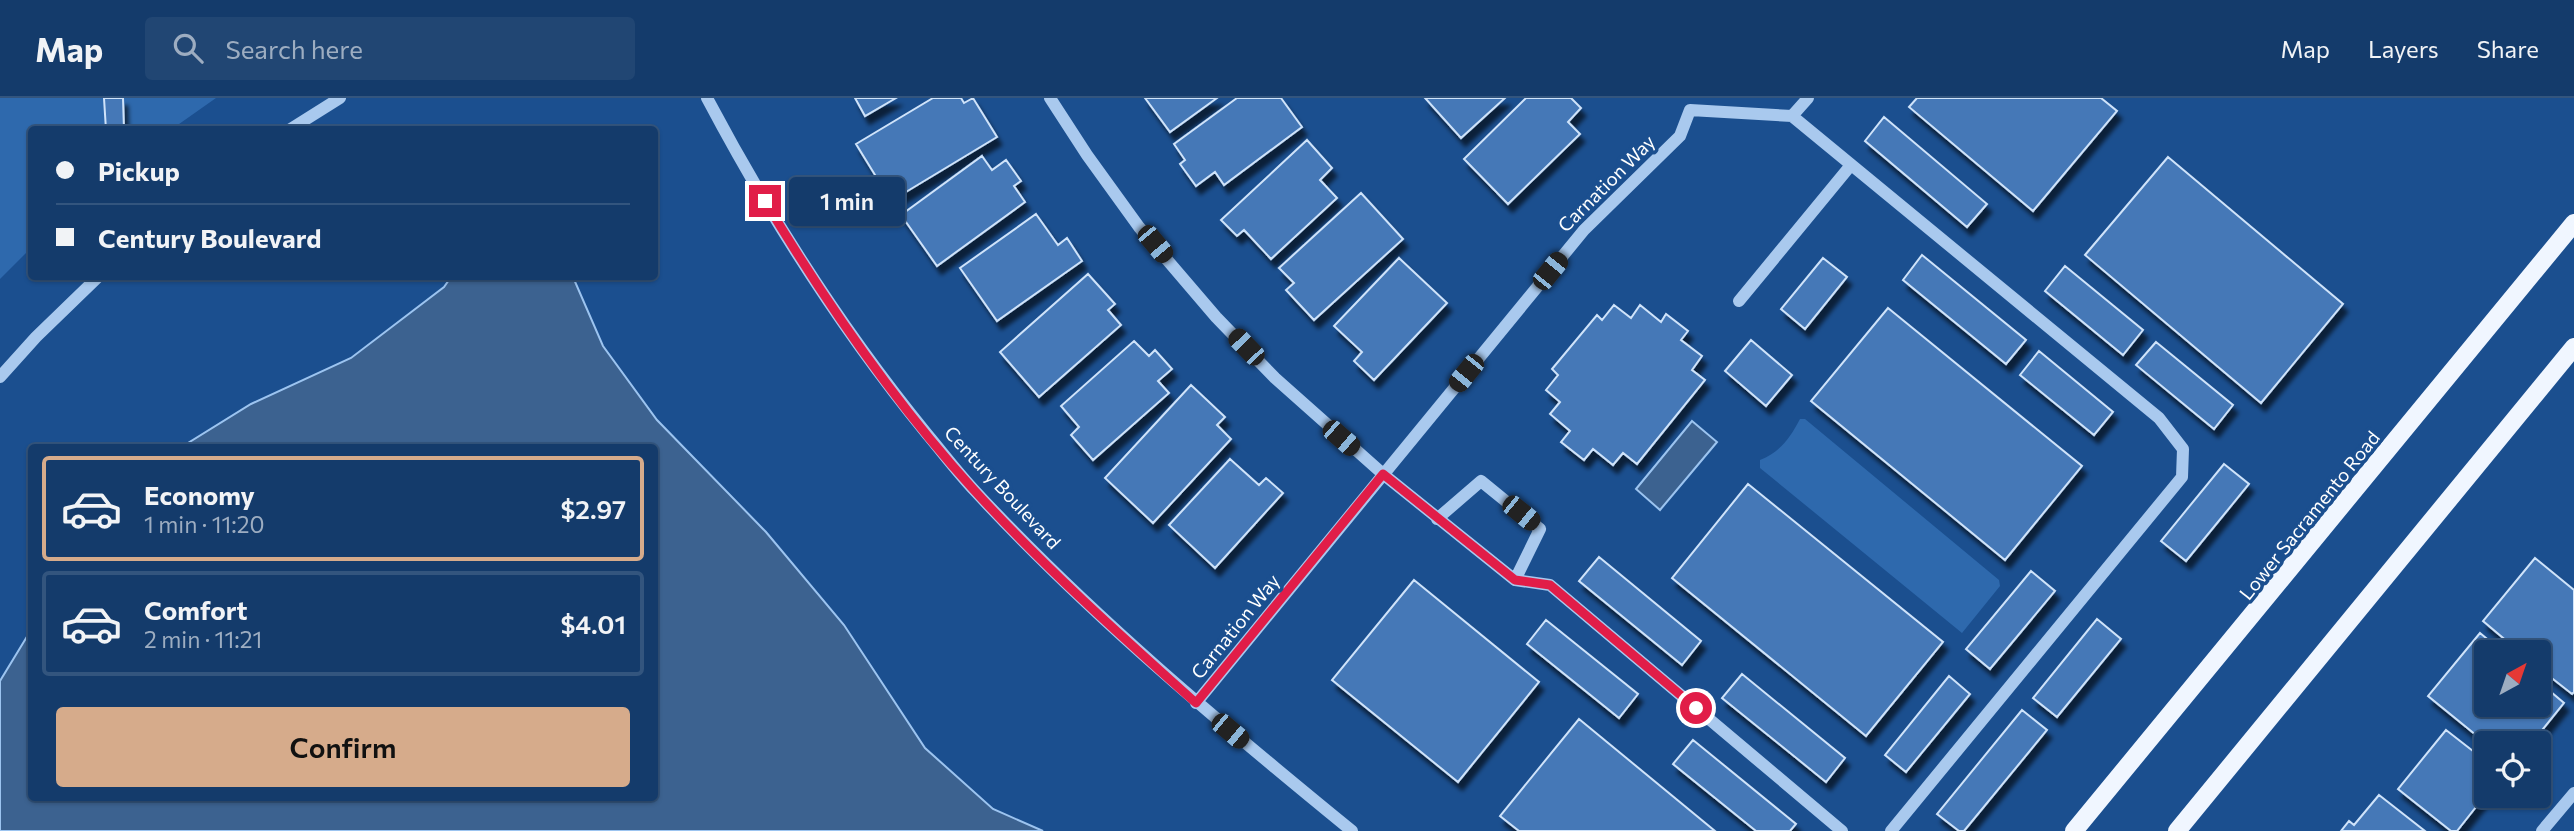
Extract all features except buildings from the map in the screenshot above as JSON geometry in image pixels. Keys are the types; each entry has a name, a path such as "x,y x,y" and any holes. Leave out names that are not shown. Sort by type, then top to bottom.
{"main road":[{"name":"Lower Sacramento Road","path":"2074,831 2574,223"},
{"path":"2177,831 2574,346"}],"street":[{"path":"295,126 340,98"},
{"name":"Century Boulevard","path":"707,98 809,275 891,390 974,490 1096,614 1196,703 1352,831"},
{"path":"1049,98 1139,226 1216,317 1275,378 1383,474 1515,580 1550,585 1842,831"},
{"path":"1792,116 1808,98"},
{"path":"1689,104 1792,116 2159,418 2183,449 2182,477 1891,831"},
{"name":"Carnation Way","path":"1196,703 1584,230 1680,136 1689,104"},
{"path":"1739,301 1851,165"},
{"path":"0,377 36,337 95,280"},
{"path":"1437,519 1481,481 1540,529 1515,580"},
{"path":"2542,831 2574,793"}],"shaded area":[{"path":"0,98 216,98 176,126 28,126 28,251 0,279"},
{"path":"449,280 574,280 603,346 657,420 766,532 844,625 925,748 993,809 1043,831 0,831 0,681 28,635 28,801 658,801 658,444 186,444 251,404 351,358 444,287"},
{"path":"1800,419 1805,419 1999,580 2000,586 1962,633 1760,468 1760,460 1784,444"},
{"path":"1692,421 1717,442 1660,510 1636,489"}],"route":[{"path":"765,201 809,275 891,390 974,490 1096,614 1196,703 1383,474 1515,580 1550,585 1696,708"}]}
